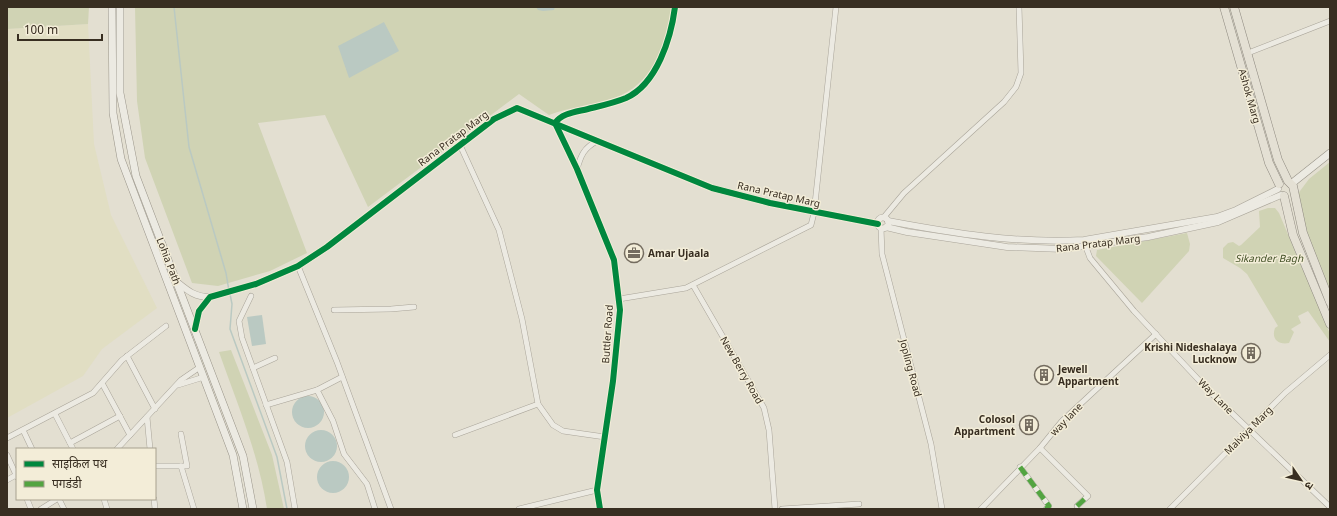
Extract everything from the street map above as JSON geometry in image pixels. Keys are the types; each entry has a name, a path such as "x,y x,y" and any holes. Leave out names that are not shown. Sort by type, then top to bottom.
{"main road":[{"name":"Lohia Path","path":"112,7 113,113 121,159 233,455 243,509"},
{"name":"Lohia Path","path":"120,7 120,93 136,176 243,456 253,509"},
{"name":"Ashok Marg","path":"1224,7 1269,163 1280,191 1293,235 1330,324"},
{"name":"Ashok Marg","path":"1234,7 1278,160 1290,186 1303,233 1330,302"},
{"path":"1290,186 1283,181 1280,191 1289,196 1290,186 1330,153"}],"street":[{"path":"555,123 558,118 568,113 626,98 639,90 655,69 665,49 675,7"},
{"path":"619,298 686,288 811,225 814,213 836,7"},
{"path":"881,226 904,193 1004,102 1016,87 1021,73 1019,7"},
{"path":"1248,54 1330,20"},
{"name":"Rana Pratap Marg","path":"212,296 256,284 298,266 327,248 494,119 516,108 712,188 814,213 907,232 1007,247 1063,249 1084,243 1148,237 1218,222 1280,191"},
{"name":"Buttler Road","path":"555,123 577,169 614,260 619,298 620,310 616,355 597,490 600,509"},
{"path":"577,169 581,154 586,147 596,141"},
{"path":"460,145 499,230 522,319 538,404 553,425 563,431 605,436"},
{"path":"881,226 879,219 886,219"},
{"name":"Rana Pratap Marg","path":"886,219 1007,239 1084,243"},
{"name":"Jopling Road","path":"881,226 882,254 931,444 942,509"},
{"name":"Way Lane","path":"1084,243 1090,258 1156,334 1212,393 1330,507"},
{"path":"298,266 342,377 391,509"},
{"path":"177,282 194,295 200,297 212,296"},
{"name":"New Berry Road","path":"693,284 764,408 769,430 776,509"},
{"path":"195,329 199,310 212,296"},
{"path":"251,296 239,321 242,338 287,462 295,509"},
{"path":"334,310 414,307"},
{"path":"7,438 93,393 127,356 166,326"},
{"name":"way lane","path":"981,509 1040,448 1062,421 1156,334"},
{"name":"Malviya Marg","path":"1170,509 1285,393 1330,355"},
{"path":"127,356 155,409"},
{"path":"253,368 275,358"},
{"path":"118,448 178,385 181,380 200,367"},
{"path":"178,385 204,377"},
{"path":"266,405 317,390 342,377"},
{"path":"102,382 130,435"},
{"path":"317,390 333,421 344,454 367,484 375,509"},
{"path":"456,435 538,404"},
{"path":"55,414 72,448"},
{"path":"70,443 120,416"},
{"path":"147,417 150,448"},
{"path":"23,430 32,448"},
{"path":"156,466 187,466 181,434"},
{"path":"1040,448 1088,496 1077,506"},
{"path":"7,455 16,474"},
{"path":"182,466 194,509"},
{"path":"1020,467 1049,506 1046,509"},
{"path":"519,509 597,490"},
{"path":"41,509 56,500"},
{"path":"59,500 64,509"},
{"path":"782,509 859,504"}],"shaded area":[{"path":"536,7 555,7 554,10 543,11 538,10"},
{"path":"384,22 399,51 349,78 338,46"},
{"path":"88,24 94,144 111,215 157,308 102,349 83,376 7,418 7,82 10,81 7,63 7,29"},
{"path":"262,315 266,344 252,346 247,317"},
{"path":"305,396 311,396 321,403 324,412 323,418 317,425 311,428 305,428 295,421 292,415 292,409 299,399"},
{"path":"318,430 324,430 334,437 337,446 336,452 330,459 324,462 318,462 308,455 305,449 305,443 312,433"},
{"path":"330,461 336,461 346,468 349,477 348,483 342,490 336,493 330,493 320,486 317,480 317,474 324,464"}],"green space":[{"path":"7,7 89,7 88,24 7,29"},
{"path":"135,7 672,7 668,34 656,62 648,74 627,92 614,98 549,115 519,94 368,207 325,115 258,123 307,253 270,271 218,286 192,283 145,158 137,101"},
{"path":"1330,162 1330,292 1302,225 1297,195 1309,179"},
{"name":"Sikander Bagh","path":"1268,208 1275,208 1279,213 1330,334 1330,342 1308,311 1298,316 1301,323 1291,329 1294,332 1289,343 1282,343 1276,340 1274,332 1275,328 1278,326 1247,274 1223,258 1223,248 1228,243 1233,242 1239,246 1241,245 1260,227 1259,211"},
{"path":"1187,233 1190,244 1189,251 1142,303 1096,256 1097,250"},
{"path":"231,350 272,455 284,509 267,509 259,469 253,449 219,352"}],"waterway":[{"path":"174,7 189,147 226,273 229,291"},
{"path":"230,294 232,304 230,329 277,457 287,509"}],"marked path":[{"path":"1020,467 1049,506 1046,509"},
{"path":"1077,506 1088,496"}],"cycle path":[{"path":"600,509 597,490 613,381 620,310 614,260 577,169 555,123 565,115 602,106 626,98 637,91 646,82 661,59 670,32 675,7"},
{"path":"195,329 199,311 210,297 256,284 298,266 327,247 494,119 517,108 712,188 770,203 878,224"}],"place":[{"name":"Amar Ujaala","path":"634,253"},
{"name":"Krishi Nideshalaya Lucknow","path":"1251,353"},
{"name":"Jewell Appartment","path":"1044,375"},
{"name":"Colosol Appartment","path":"1029,425"}]}
